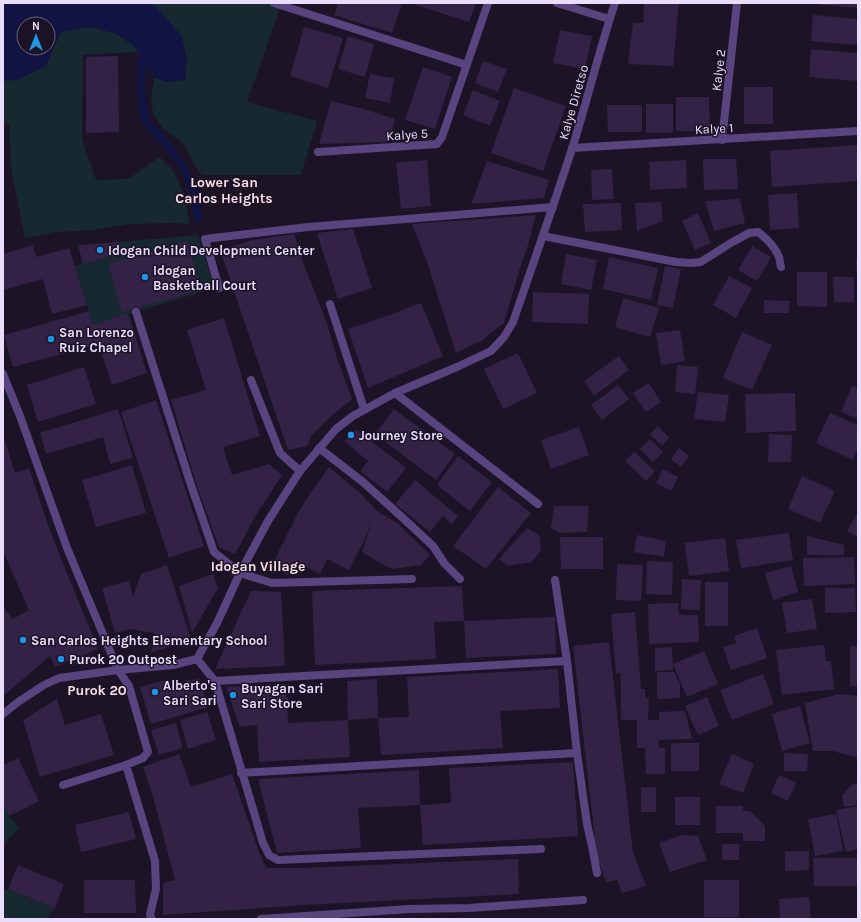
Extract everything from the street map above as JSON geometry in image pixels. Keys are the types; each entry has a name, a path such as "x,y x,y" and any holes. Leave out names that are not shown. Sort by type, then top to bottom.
{"street":[{"path":"274,3 466,65"},
{"name":"Kalye 5","path":"318,152 437,144 442,137 488,3"},
{"path":"557,3 610,19"},
{"name":"Kalye Diretso","path":"197,658 217,623 240,573 268,521 300,471 336,429 364,409 395,393 491,351 504,337 513,322 553,206 572,148 615,3"},
{"name":"Kalye 2","path":"722,140 737,3"},
{"name":"Kalye 1","path":"572,148 858,131"},
{"path":"219,288 205,239 308,227 553,206"},
{"path":"543,236 676,262 691,263 701,262 742,236 749,233 758,232 764,236 780,258 781,267"},
{"path":"330,304 364,409"},
{"path":"136,312 214,552 240,573 272,583 412,579"},
{"path":"3,377 20,416 67,548 118,670 129,686 148,752 143,758 126,765 63,785"},
{"path":"251,380 280,453 300,471"},
{"path":"395,393 538,504"},
{"path":"320,448 363,482 404,519 432,546 444,563 460,579"},
{"path":"555,580 567,661 586,824 597,873"},
{"path":"3,714 44,685 59,678 118,670 173,665 197,658 215,681 262,843 269,855 278,860 541,849"},
{"path":"215,681 567,661"},
{"path":"241,773 577,753"},
{"path":"126,765 155,860 156,888 150,915 152,919"},
{"path":"261,919 410,909 469,908 583,900"}],"shaded area":[{"path":"3,3 282,3 247,102 317,121 301,175 202,175 193,162 185,145 163,128 153,114 151,96 155,78 137,52 83,55 82,139 96,180 128,179 160,157 172,169 184,194 190,224 128,224 93,230 55,232 25,238 11,168 9,124 3,123"},
{"path":"3,3 150,3 156,7 182,36 187,61 185,80 167,82 155,78 134,46 116,34 91,27 61,32 56,43 56,16 16,16 16,56 50,56 46,66 17,80 3,81"},
{"name":"Idogan Basketball Court","path":"198,235 214,288 93,325 75,266 121,254 119,242"},
{"path":"3,804 9,816 19,828 3,845"},
{"path":"8,889 55,908 46,919 3,919 3,890"}],"building":[{"path":"338,3 402,3 392,33 334,15"},
{"path":"410,3 476,3 469,22"},
{"path":"644,3 679,3 673,66 628,64 633,23 643,23"},
{"path":"821,3 858,3 858,8 821,5"},
{"path":"813,15 858,19 858,45 811,41"},
{"path":"304,27 343,38 328,88 290,76"},
{"path":"560,30 592,36 585,69 553,63"},
{"path":"348,36 374,44 365,77 338,69"},
{"path":"811,49 858,53 858,81 809,77"},
{"path":"118,56 119,132 86,133 86,57"},
{"path":"483,61 507,69 498,92 475,83"},
{"path":"423,67 452,77 435,129 405,120"},
{"path":"370,74 394,78 390,103 365,98"},
{"path":"744,87 773,87 773,124 744,124"},
{"path":"514,88 566,106 543,171 491,153"},
{"path":"473,90 500,101 490,126 463,115"},
{"path":"676,97 709,97 710,131 676,131"},
{"path":"331,101 395,119 388,142 319,144"},
{"path":"646,104 673,104 673,133 646,133"},
{"path":"607,105 642,105 642,132 608,132"},
{"path":"858,145 858,181 772,187 770,151"},
{"path":"703,159 736,159 738,189 704,190"},
{"path":"427,160 431,206 401,209 396,163"},
{"path":"686,160 687,188 650,190 649,162"},
{"path":"487,161 549,180 544,198 471,204"},
{"path":"612,169 614,199 592,200 591,170"},
{"path":"797,193 799,228 770,230 768,195"},
{"path":"740,199 745,223 714,231 705,201"},
{"path":"661,202 663,221 637,231 635,203"},
{"path":"621,203 622,230 585,232 583,204"},
{"path":"698,213 711,243 695,250 682,221"},
{"path":"536,215 504,323 483,340 456,353 427,262 412,224"},
{"path":"353,229 372,288 338,299 317,233"},
{"path":"294,234 303,262 327,323 336,355 352,399 329,418 312,435 307,446 288,450 220,250 253,240"},
{"path":"187,241 201,290 122,312 108,264"},
{"name":"Idogan Child Development Center","path":"119,242 121,254 83,264 78,245"},
{"path":"33,245 36,257 69,248 87,305 52,314 43,279 3,290 3,254"},
{"path":"752,246 771,257 757,281 738,270"},
{"path":"566,254 597,260 591,290 561,284"},
{"path":"609,257 658,268 651,300 603,289"},
{"path":"856,260 858,260 858,278 857,278"},
{"path":"665,266 681,269 673,308 657,305"},
{"path":"797,272 827,272 827,307 797,306"},
{"path":"729,276 752,288 736,318 713,305"},
{"path":"833,277 854,277 854,302 834,302"},
{"path":"533,292 589,294 588,324 532,322"},
{"path":"623,298 659,308 650,337 615,327"},
{"path":"764,300 790,301 789,313 764,313"},
{"path":"421,303 443,356 368,388 348,329"},
{"path":"89,311 93,325 128,313 147,373 112,385 99,344 13,367 4,335"},
{"path":"224,318 260,436 223,447 232,475 269,464 282,475 256,515 235,554 219,547 197,486 171,400 206,390 187,330"},
{"path":"680,330 685,361 661,365 656,333"},
{"path":"742,332 772,345 752,390 723,378"},
{"path":"518,353 537,393 503,409 484,369"},
{"path":"619,356 629,370 594,396 584,381"},
{"path":"677,365 698,367 695,394 675,392"},
{"path":"84,367 96,404 38,422 27,385"},
{"path":"649,383 661,402 646,412 633,393"},
{"path":"618,385 629,399 602,420 591,405"},
{"path":"852,386 858,388 858,419 841,412"},
{"path":"698,392 729,395 725,422 694,419"},
{"path":"795,393 796,431 746,433 745,394"},
{"path":"156,400 204,546 169,558 121,412"},
{"path":"118,409 133,458 110,464 103,437 46,454 40,433"},
{"path":"394,409 455,454 436,480 375,434"},
{"path":"830,413 858,425 858,448 853,460 816,443"},
{"path":"658,426 669,438 662,446 650,434"},
{"path":"579,427 589,455 551,469 541,440"},
{"path":"357,430 406,468 387,492 360,471 368,461 344,441"},
{"path":"769,434 792,435 791,462 768,462"},
{"path":"3,435 15,473 29,468 50,531 98,649 55,667 50,656 3,696 3,607 13,619 29,610 3,551"},
{"path":"650,439 663,452 653,462 640,449"},
{"path":"679,448 689,456 681,467 671,459"},
{"path":"634,452 655,471 646,481 625,461"},
{"path":"458,456 492,482 470,511 437,485"},
{"path":"132,465 146,513 96,527 82,480"},
{"path":"329,467 359,492 376,510 397,523 430,555 421,565 393,569 362,552 373,518 364,541 349,570 327,559 320,574 294,561 288,575 271,567 299,511"},
{"path":"663,469 678,477 671,491 656,483"},
{"path":"802,476 835,491 820,523 788,509"},
{"path":"415,480 458,516 452,524 443,516 430,532 395,504"},
{"path":"498,487 531,513 486,569 453,546"},
{"path":"554,506 589,506 587,532 559,533 551,528"},
{"path":"858,512 858,537 847,531"},
{"path":"527,528 540,536 541,550 532,562 507,566 499,559"},
{"path":"789,533 793,560 741,568 736,540"},
{"path":"637,535 666,541 664,557 634,552"},
{"path":"807,536 844,545 844,555 807,555"},
{"path":"560,537 603,537 603,569 561,569"},
{"path":"725,538 729,571 689,576 685,543"},
{"path":"854,557 855,584 804,586 803,558"},
{"path":"647,561 673,562 672,595 646,594"},
{"path":"617,564 643,565 641,601 616,600"},
{"path":"167,565 191,639 151,653 154,633 130,629 115,633 102,588 129,581 133,596 141,574"},
{"path":"791,566 798,592 773,600 765,573"},
{"path":"213,574 218,588 192,633 179,586"},
{"path":"682,579 701,580 700,610 681,609"},
{"path":"705,582 728,582 728,626 705,626"},
{"path":"462,586 464,621 434,622 436,659 315,665 312,591"},
{"path":"825,588 855,588 856,612 825,613"},
{"path":"251,591 281,592 285,666 215,669"},
{"path":"812,599 817,629 787,633 782,603"},
{"path":"678,603 679,615 698,615 699,642 649,644 648,604"},
{"path":"635,612 641,689 645,689 645,698 649,698 648,720 659,720 659,712 685,711 692,739 659,740 659,748 665,748 665,774 646,774 645,748 637,748 637,720 621,720 620,673 616,674 611,614"},
{"path":"555,617 556,654 466,658 464,621"},
{"path":"757,628 767,658 731,670 723,647 736,643 734,636"},
{"path":"609,642 633,853 646,886 622,893 617,880 606,882 597,857 573,646"},
{"path":"824,645 826,661 831,661 834,689 782,695 776,650"},
{"path":"850,646 858,646 858,686 850,686"},
{"path":"672,647 673,670 655,671 655,648"},
{"path":"704,651 718,684 687,697 673,664"},
{"path":"558,669 560,708 500,711 503,748 381,755 378,718 409,717 407,677"},
{"path":"657,672 674,672 680,684 680,698 657,699"},
{"path":"763,674 774,704 732,720 720,690"},
{"path":"199,678 208,707 151,724 140,687 169,679 171,686"},
{"path":"377,679 378,718 348,720 347,681"},
{"path":"286,684 288,723 348,720 350,757 259,762 257,725 240,727 226,687"},
{"path":"839,694 858,696 858,758 833,751 813,751 805,703"},
{"path":"707,697 719,726 698,735 685,706"},
{"path":"57,699 65,725 101,714 114,755 40,777 23,720"},
{"path":"800,706 810,743 782,751 772,714"},
{"path":"207,712 216,740 188,749 180,720"},
{"path":"176,723 183,748 159,755 151,730"},
{"path":"671,743 699,743 699,771 671,771"},
{"path":"784,753 808,754 807,771 784,771"},
{"path":"179,754 191,787 232,774 266,868 303,868 518,859 519,894 304,905 163,915 163,883 175,880 154,800 143,767"},
{"path":"732,754 754,764 743,793 719,784"},
{"path":"18,758 39,801 9,816 3,804 3,765"},
{"path":"573,762 578,836 423,845 420,805 451,803 449,768"},
{"path":"419,770 420,805 358,808 361,848 277,853 258,779"},
{"path":"779,775 796,783 788,801 771,793"},
{"path":"858,783 858,805 844,807 842,796 851,785"},
{"path":"641,787 656,787 656,812 641,812"},
{"path":"675,797 700,797 700,825 675,825"},
{"path":"716,806 743,806 743,811 750,811 765,826 765,841 743,841 743,833 716,833"},
{"path":"858,806 858,849 846,852 836,810"},
{"path":"129,812 136,839 81,852 75,825"},
{"path":"836,814 843,851 815,856 808,819"},
{"path":"682,835 698,836 707,860 670,872 659,843"},
{"path":"722,844 739,844 739,860 722,860"},
{"path":"785,851 809,851 809,870 785,871"},
{"path":"813,858 858,858 858,886 814,886"},
{"path":"18,865 64,884 55,908 8,889"},
{"path":"84,880 135,880 136,913 84,913"},
{"path":"704,880 739,880 739,917 704,917"},
{"path":"809,897 811,919 780,919 779,899"}],"waterway":[{"path":"142,60 141,89 145,121 165,142 182,165 193,190 198,218"}],"place":[{"name":"Idogan Child Development Center","path":"100,250"},
{"name":"Idogan Basketball Court","path":"145,277"},
{"name":"San Lorenzo Ruiz Chapel","path":"51,339"},
{"name":"Journey Store","path":"351,435"},
{"name":"San Carlos Heights Elementary School","path":"23,640"},
{"name":"Purok 20 Outpost","path":"61,659"},
{"name":"Alberto's Sari Sari","path":"155,692"},
{"name":"Buyagan Sari Sari Store","path":"233,695"}],"district":[{"name":"Lower San Carlos Heights","path":"224,190"},
{"name":"Idogan Village","path":"258,566"},
{"name":"Purok 20","path":"97,690"}]}
